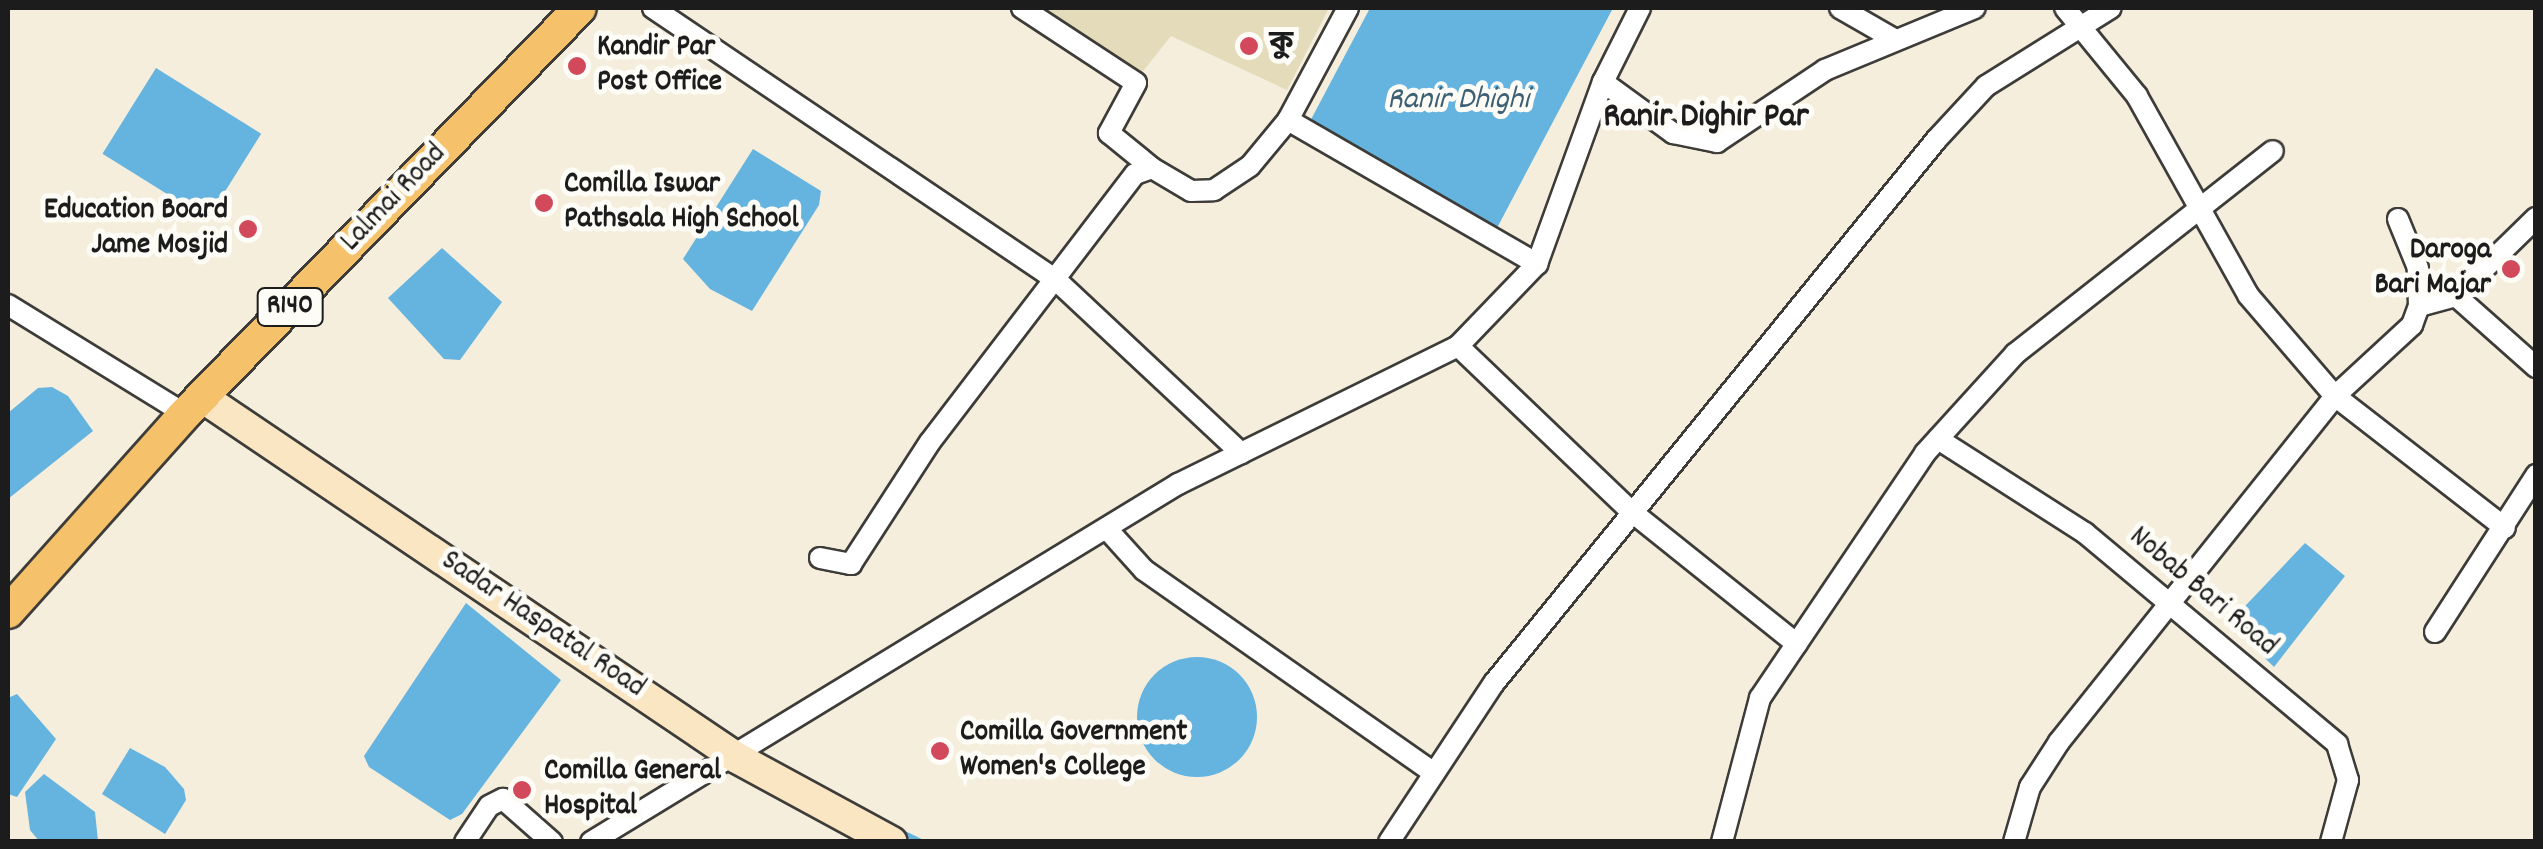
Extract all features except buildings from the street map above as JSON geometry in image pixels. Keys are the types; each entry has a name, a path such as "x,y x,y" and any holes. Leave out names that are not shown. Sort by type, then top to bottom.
{"main road":[{"name":"Lalmai Road","path":"8,612 194,405 580,8"}],"street":[{"path":"652,8 1055,280 1241,453"},
{"path":"1022,8 1136,82 1109,133 1152,168 1191,191 1214,190 1250,166 1288,120 1348,8"},
{"path":"591,842 650,800 746,751 1107,528 1241,453 1458,346 1537,264 1602,82 1640,8"},
{"path":"1840,8 1894,39"},
{"path":"1602,82 1673,133 1717,142 1826,70 1975,8"},
{"path":"1389,842 1494,684 1936,140 1986,86 2070,16 2111,8"},
{"path":"2070,16 2137,96 2248,295 2335,396 2505,528"},
{"path":"1288,120 1537,264"},
{"path":"1722,842 1760,698 1938,439 2014,354 2273,151"},
{"path":"820,558 852,564 930,442 1135,174 1152,168"},
{"path":"2419,306 2456,296 2536,218"},
{"path":"2014,842 2038,769 2335,396 2412,325 2419,306 2418,268 2398,220"},
{"path":"2456,296 2536,366"},
{"path":"8,304 194,405"},
{"path":"1458,346 1632,512 1797,644"},
{"name":"Sadar Haspatal Road","path":"194,405 892,842"},
{"name":"Nobab Bari Road","path":"1938,439 2085,534 2167,608 2338,744 2348,780 2332,842"},
{"path":"2435,632 2536,475"},
{"path":"1107,528 1144,570 1434,774"},
{"path":"465,842 489,806 503,799 552,842"}],"shaded area":[{"name":"কু","path":"1033,8 1329,8 1287,90 1171,36 1140,75"}],"water":[{"name":"Ranir Dhighi","path":"1370,8 1613,8 1497,228 1307,127"},
{"path":"156,68 261,134 208,219 102,154"},
{"path":"753,149 821,191 819,205 752,311 710,289 683,259"},
{"path":"442,248 502,302 460,360 444,359 388,298"},
{"path":"52,387 68,396 93,431 8,499 8,413 38,388"},
{"path":"2305,543 2345,576 2274,667 2229,623"},
{"path":"466,603 561,680 462,814 450,820 369,767 364,756"},
{"path":"1197,657 1220,662 1239,675 1252,694 1257,717 1252,740 1239,759 1220,772 1197,777 1174,772 1155,759 1142,740 1137,717 1142,694 1155,675 1174,662"},
{"path":"17,694 56,739 17,797 8,794 8,698"},
{"path":"130,748 165,767 184,789 186,800 165,834 102,794"},
{"path":"44,774 95,812 98,841 39,841 30,830 25,792"}],"waterway":[{"path":"472,561 513,589"},
{"path":"898,830 923,842"}],"place":[{"name":"কু","path":"1249,46"},
{"name":"Kandir Par Post Office","path":"577,66"},
{"name":"Comilla Iswar Pathsala High School","path":"544,203"},
{"name":"Education Board Jame Mosjid","path":"248,229"},
{"name":"Daroga Bari Majar","path":"2511,269"},
{"name":"Comilla Government Women's College","path":"940,751"},
{"name":"Comilla General Hospital","path":"522,790"}],"district":[{"name":"Ranir Dighir Par","path":"1706,118"}]}
